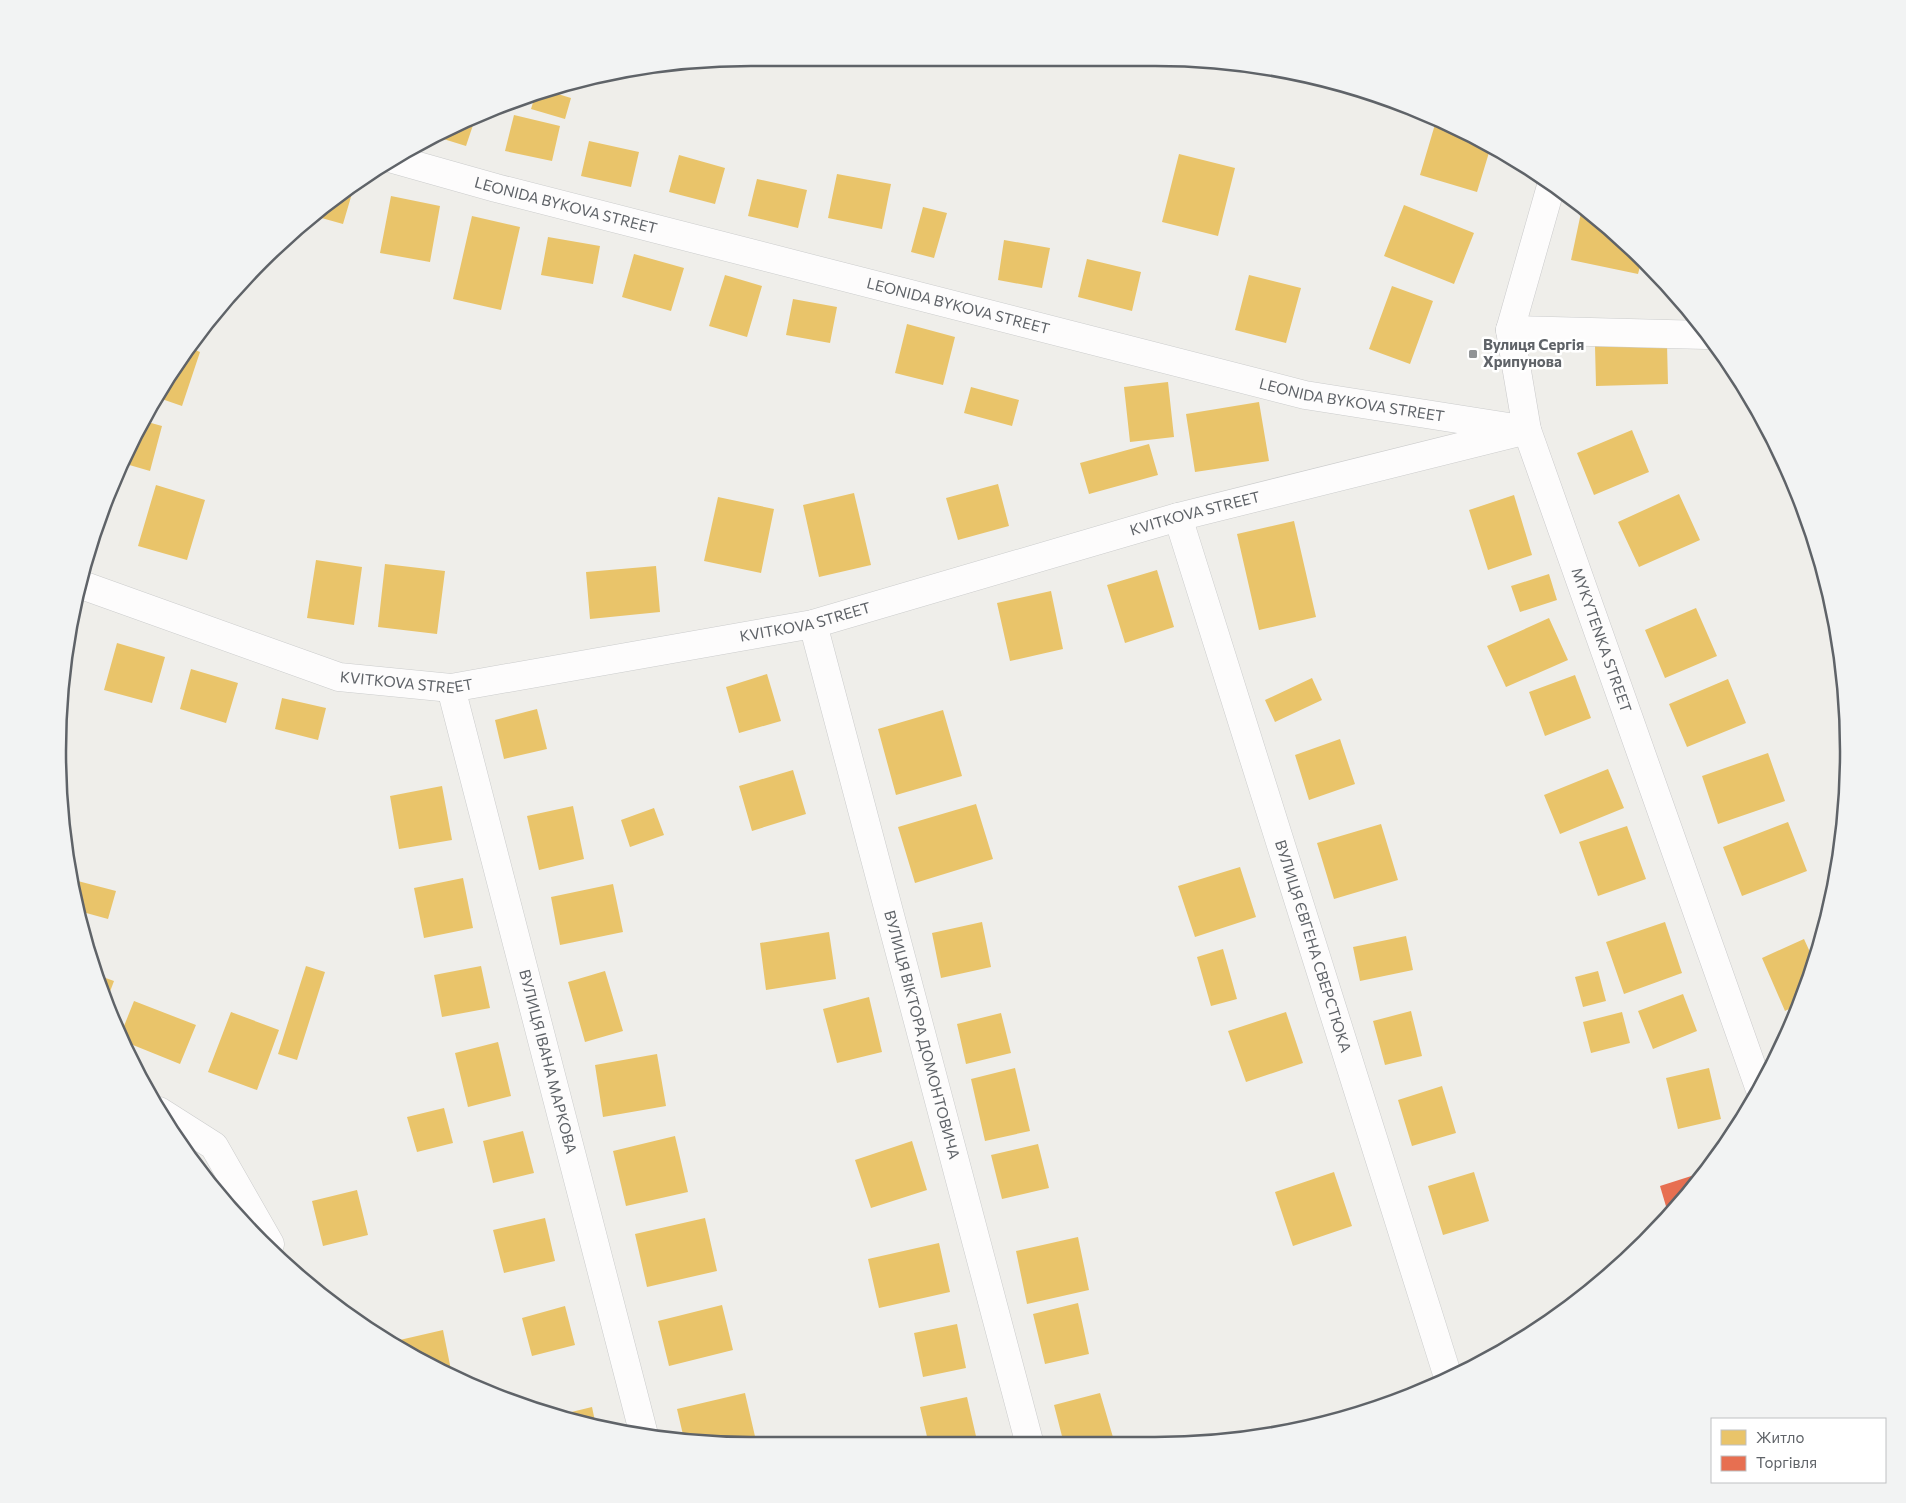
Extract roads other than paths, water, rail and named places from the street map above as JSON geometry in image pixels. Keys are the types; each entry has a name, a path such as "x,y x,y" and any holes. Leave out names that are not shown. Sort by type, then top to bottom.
{"street":[{"name":"LEONIDA BYKOVA STREET","path":"403,162 516,193 1304,395 1526,430"},
{"name":"MYKYTENKA STREET","path":"1549,192 1510,330 1526,430 1756,1079"},
{"path":"1510,330 1699,335"},
{"name":"KVITKOVA STREET","path":"87,586 339,677 452,688 813,624 1178,517 1526,430"},
{"name":"ВУЛИЦЯ ЄВГЕНА СВЕРСТЮКА","path":"1178,517 1446,1371"},
{"name":"ВУЛИЦЯ ВІКТОРА ДОМОНТОВИЧА","path":"813,624 1028,1437"},
{"name":"ВУЛИЦЯ ІВАНА МАРКОВА","path":"452,688 642,1428"},
{"path":"175,1121 214,1146 263,1232"}],"place":[{"name":"Вулиця Сергія Хрипунова","path":"1473,354"}]}
